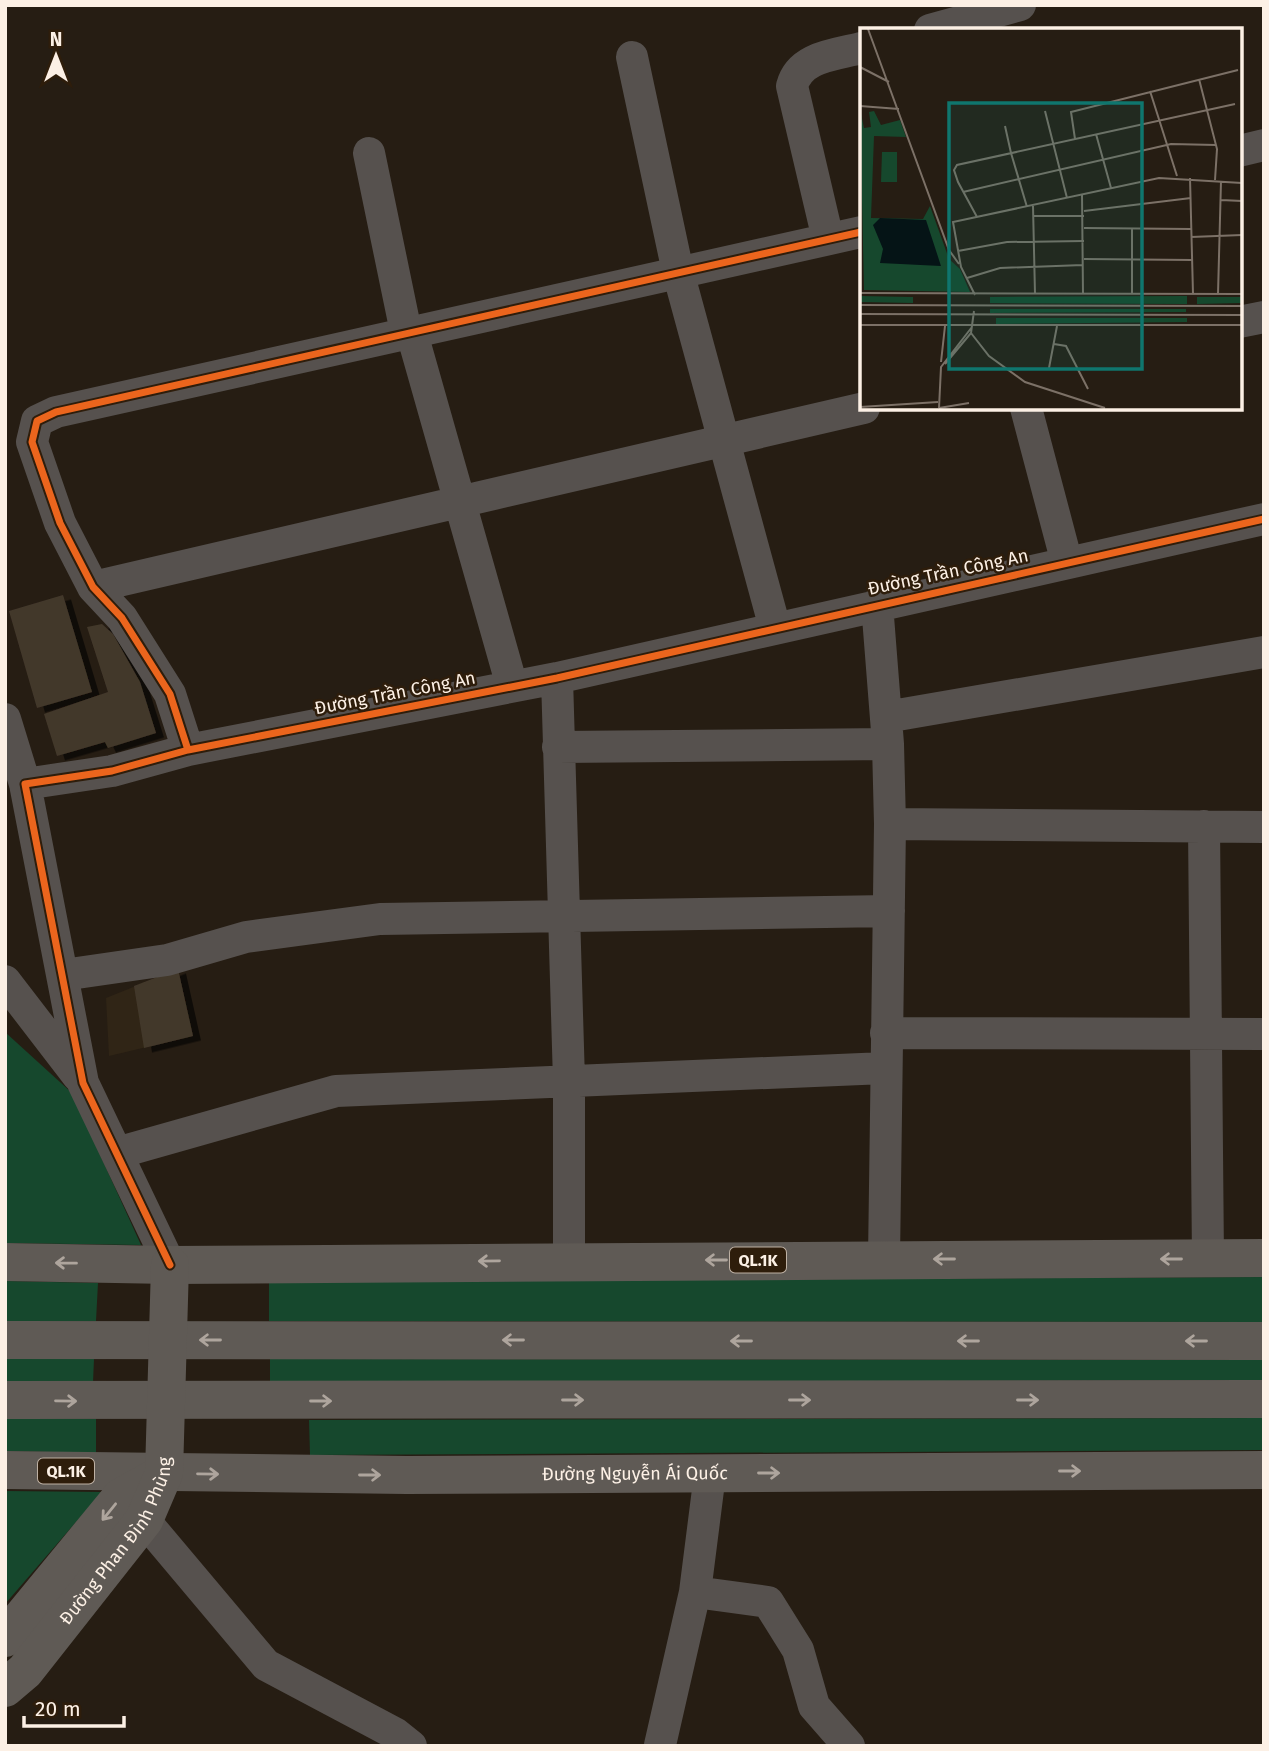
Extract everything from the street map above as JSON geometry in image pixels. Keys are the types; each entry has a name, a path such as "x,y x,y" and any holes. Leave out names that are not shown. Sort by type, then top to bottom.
{"main road":[{"name":"QL.1K","path":"5,1262 170,1265 569,1260 1264,1258"},
{"path":"164,1473 170,1265"},
{"path":"5,1340 1264,1341"},
{"path":"5,1400 1264,1399"},
{"name":"Đường Nguyễn Ái Quốc","path":"5,1470 710,1474 1264,1470"},
{"name":"Đường Phan Đình Phùng","path":"5,1688 25,1671 144,1520 164,1473"},
{"name":"Đường Phan Đình Phùng","path":"5,1638 121,1497 164,1473"}],"street":[{"path":"937,28 1020,5"},
{"path":"828,239 792,86 795,74 805,63 860,48"},
{"path":"632,57 678,272 775,628"},
{"path":"1241,150 1264,145"},
{"path":"369,153 409,331 512,686"},
{"path":"188,750 170,694 122,618 93,587 60,523 32,442 37,421 56,412 409,331 860,232"},
{"path":"1241,322 1264,317"},
{"path":"93,587 860,409"},
{"path":"1027,410 1067,563"},
{"name":"Đường Trần Công An","path":"25,784 112,771 188,750 557,678 1264,519"},
{"path":"877,604 887,730 890,824 884,1259"},
{"path":"558,747 887,730 1264,652"},
{"path":"557,678 569,1081 569,1260"},
{"path":"5,719 25,784 83,1083"},
{"path":"890,824 1264,827"},
{"path":"1204,827 1208,1259"},
{"path":"63,975 167,960 246,937 380,919 889,911"},
{"path":"5,981 83,1083 170,1265"},
{"path":"886,1032 1264,1034"},
{"path":"117,1153 337,1091 885,1068"},
{"path":"660,1745 695,1592 710,1474"},
{"path":"144,1520 266,1665 396,1734 411,1746"},
{"path":"695,1592 768,1602 798,1650 814,1706 849,1746"}],"shaded area":[{"path":"178,969 193,1036 109,1056 106,998"}],"green space":[{"path":"5,1032 72,1093 141,1245 5,1243"},
{"path":"1264,1277 1264,1322 269,1321 269,1282"},
{"path":"5,1281 98,1283 96,1321 5,1322"},
{"path":"5,1359 94,1359 93,1383 5,1382"},
{"path":"270,1359 1264,1360 1264,1380 270,1383"},
{"path":"5,1418 96,1419 96,1453 5,1451"},
{"path":"1264,1418 1264,1450 310,1455 309,1420"},
{"path":"5,1491 102,1492 5,1604"}],"building":[{"path":"63,595 92,692 37,708 9,611"},
{"path":"102,624 113,634 140,682 156,733 108,748 105,742 57,756 44,714 108,692 87,627"},
{"path":"178,969 193,1036 144,1048 134,986"}],"cycle path":[{"path":"188,750 170,694 122,618 93,587 60,523 32,442 37,421 56,412 860,232"},
{"path":"170,1265 83,1083 25,784 112,771 188,750 557,678 1264,519"}]}
